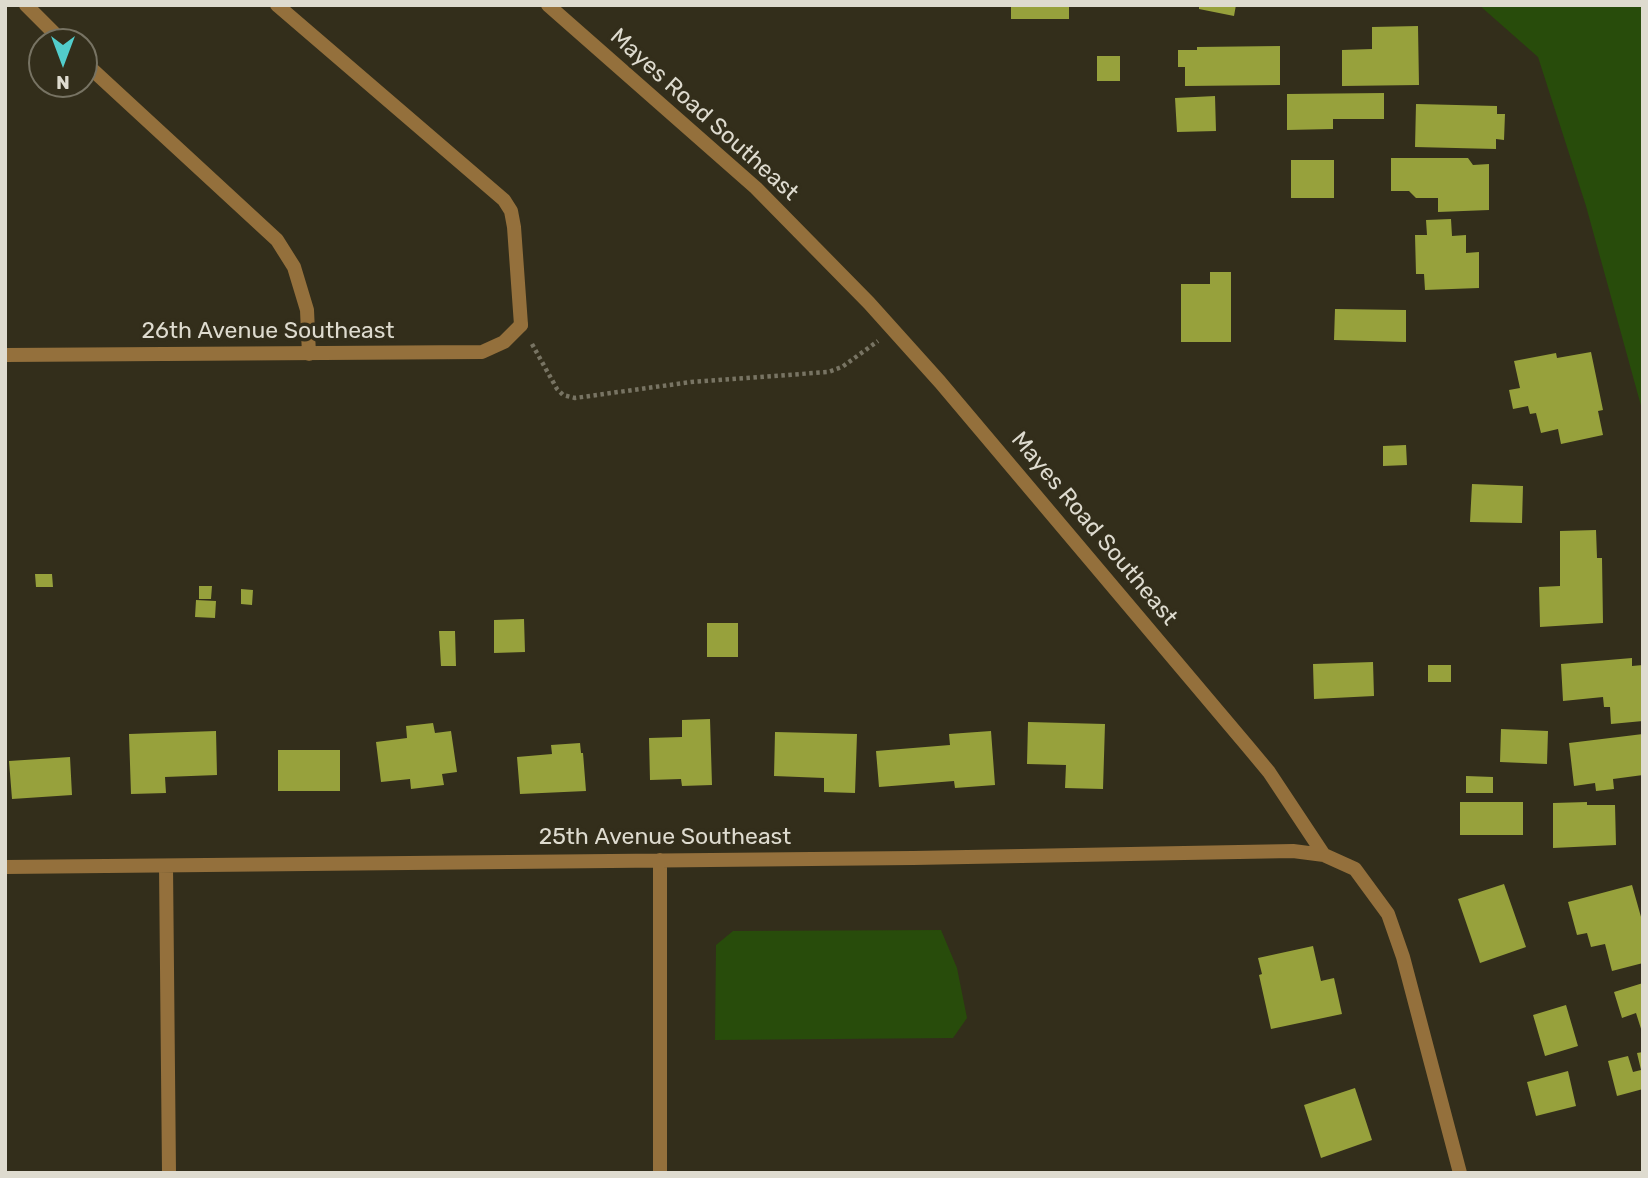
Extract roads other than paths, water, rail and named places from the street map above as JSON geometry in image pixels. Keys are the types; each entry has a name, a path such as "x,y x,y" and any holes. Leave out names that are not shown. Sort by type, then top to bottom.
{"street":[{"path":"26,5 49,28"},
{"name":"26th Avenue Southeast","path":"5,355 482,352 505,342 521,325 514,227 511,211 504,200 277,5"},
{"name":"Mayes Road Southeast","path":"548,5 756,188 893,330 1269,772 1324,855"},
{"path":"98,75 277,240 294,267 307,310 309,354"},
{"name":"25th Avenue Southeast","path":"5,867 1293,851 1324,855"},
{"path":"1324,855 1355,869 1388,914 1404,957 1460,1173"},
{"path":"660,860 660,1173"},
{"path":"166,866 169,1173"}]}
